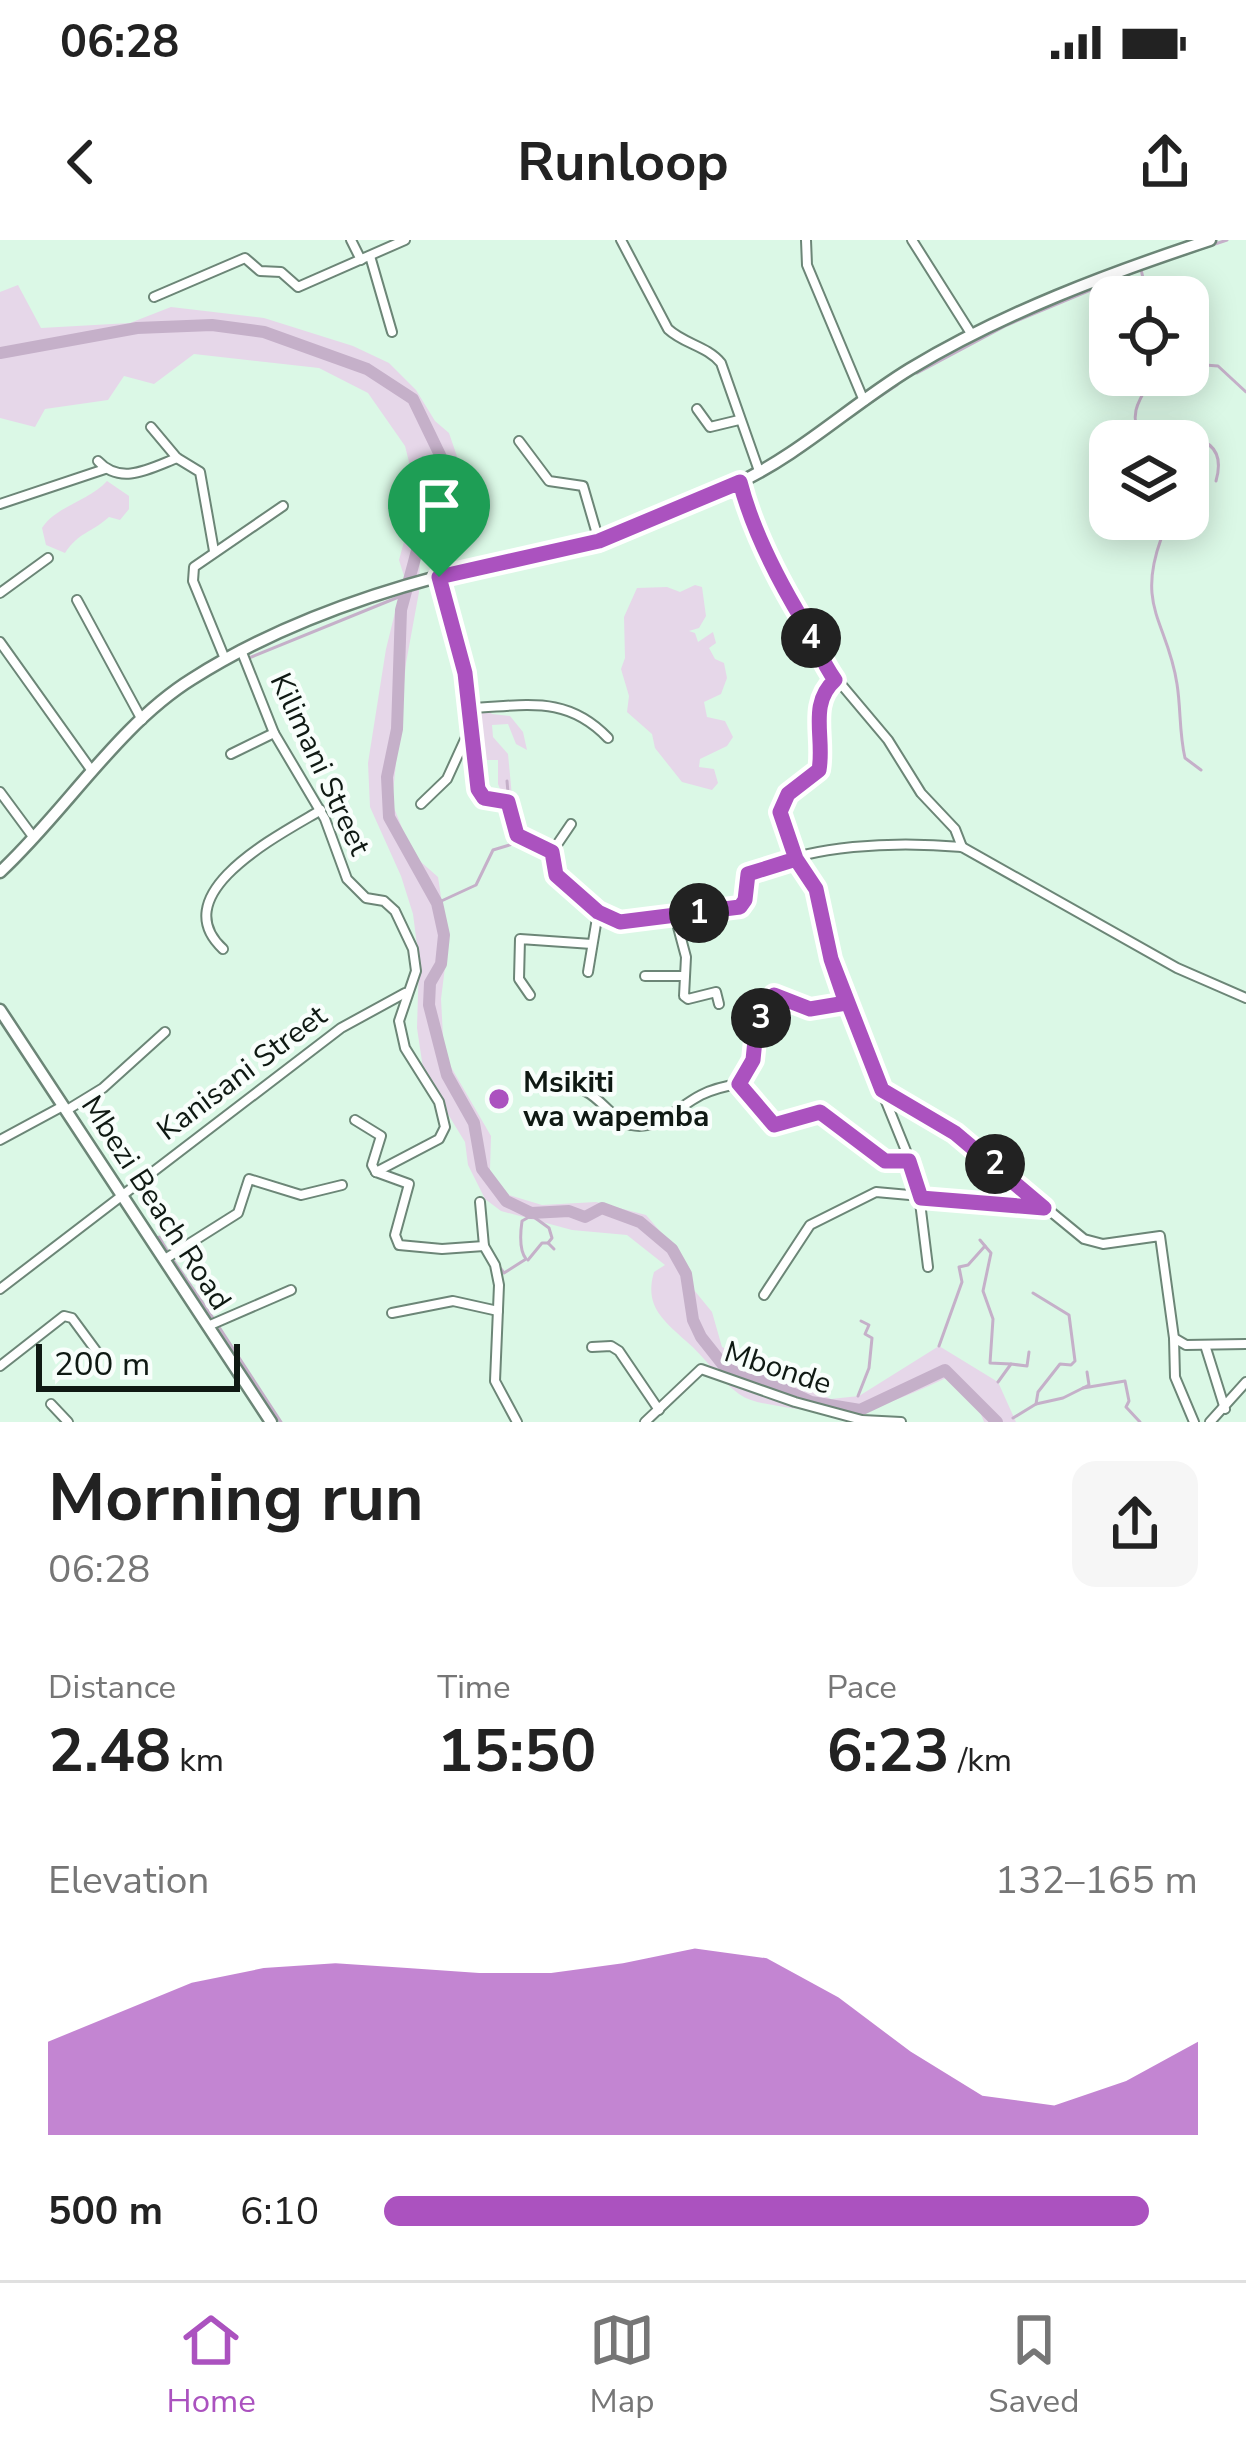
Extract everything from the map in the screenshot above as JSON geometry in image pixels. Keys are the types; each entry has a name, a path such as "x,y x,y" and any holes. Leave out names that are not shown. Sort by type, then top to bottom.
{"main road":[{"path":"0,872 142,721 187,682 241,650 322,614 422,582 599,541 740,482 915,366 973,336 1058,295 1210,240"},
{"name":"Mbezi Beach Road","path":"0,1010 271,1422"}],"street":[{"path":"351,240 365,258 392,332"},
{"path":"154,297 245,258 260,271 281,272 298,287 405,240"},
{"path":"622,240 668,329 721,363 759,471"},
{"path":"806,240 807,265 864,401"},
{"path":"912,240 973,336"},
{"path":"697,409 710,427 740,420"},
{"path":"151,427 177,458 200,472 214,552"},
{"path":"519,441 549,481 584,486 599,541"},
{"path":"0,504 102,465 115,473 138,473 177,458"},
{"path":"740,482 785,595 806,625 819,658 888,740 921,793 955,829 962,847"},
{"path":"225,659 193,580 194,567 283,506"},
{"path":"0,592 48,558"},
{"path":"439,577 460,651 479,793 508,802 517,835 552,852"},
{"path":"76,600 142,721"},
{"path":"0,642 93,772"},
{"name":"Kilimani Street","path":"241,650 274,733 321,810 347,879 366,898 384,901 402,923 416,971 399,1021 405,1048 439,1102 444,1133 376,1172"},
{"path":"835,680 818,706 819,770 782,802 784,830 816,889 846,1003 909,1161 921,1198 928,1268"},
{"path":"470,709 549,704 587,719 608,738"},
{"path":"421,804 448,778 470,726"},
{"path":"231,754 274,733"},
{"path":"0,792 34,838"},
{"path":"223,949 211,938 206,913 224,873 321,810"},
{"path":"571,824 552,852 556,875 598,912 633,923 740,907 748,874 796,859 859,848 962,847 1177,968 1246,998"},
{"path":"588,972 598,912"},
{"path":"675,916 686,957 682,990 688,1000 716,992 719,1004"},
{"path":"530,995 519,979 520,938 592,944"},
{"path":"645,976 683,976"},
{"name":"Kanisani Street","path":"0,1289 350,1022 405,993"},
{"path":"585,1091 632,1125 655,1123 709,1091 739,1084 753,1060 756,1030 774,995 810,1009 846,1003"},
{"path":"0,1140 103,1088 164,1031"},
{"path":"739,1084 774,1125 820,1112 885,1161 909,1161"},
{"path":"882,1090 955,1133 1092,1243 1160,1236 1174,1338 1174,1377 1194,1422"},
{"path":"355,1120 382,1138 372,1165 376,1172 409,1184 395,1235 399,1244 442,1250 484,1246"},
{"path":"165,1259 238,1213 249,1179 301,1195 342,1185"},
{"path":"764,1295 811,1225 876,1192 1044,1208"},
{"path":"479,1202 484,1246 498,1273 495,1381 517,1422"},
{"path":"0,1272 10,1279"},
{"path":"208,1326 291,1290"},
{"path":"392,1313 453,1301 497,1311"},
{"path":"0,1366 64,1316 72,1318 97,1352"},
{"path":"1174,1338 1186,1346 1246,1344"},
{"path":"1205,1345 1225,1409"},
{"path":"592,1347 611,1346 619,1351 659,1410"},
{"name":"Mbonde","path":"645,1422 701,1369 845,1415 901,1422"},
{"path":"1210,1422 1246,1382"},
{"path":"51,1404 68,1422"}],"shaded area":[{"path":"18,285 41,328 130,323 171,307 264,318 353,346 389,363 449,433 465,480 432,519 420,552 392,803 413,855 438,877 448,943 441,999 444,1055 491,1136 490,1170 499,1192 542,1205 596,1202 646,1215 672,1245 694,1290 712,1312 722,1347 831,1399 859,1396 939,1346 998,1382 1016,1422 984,1422 976,1402 946,1378 904,1397 849,1411 808,1410 749,1399 725,1382 663,1319 654,1303 652,1284 654,1272 665,1265 627,1235 572,1230 501,1211 485,1199 468,1165 465,1142 424,1075 417,1028 419,961 413,914 370,807 368,763 386,649 404,576 399,560 417,494 405,446 368,393 319,368 194,354 154,384 124,376 108,400 45,409 35,427 0,418 0,292"},
{"path":"107,481 129,496 129,509 120,520 109,517 65,553 46,545 42,528 48,520"},
{"path":"667,587 680,592 702,587 706,616 699,628 689,631 698,642 713,632 716,643 709,648 724,663 727,678 721,694 704,702 707,717 725,721 733,737 727,746 700,759 699,767 714,769 718,783 712,790 682,782 655,748 652,734 627,712 629,696 621,669 624,617 637,588"},
{"path":"467,706 477,717 487,709 510,716 523,732 527,750 516,744 508,724 492,725 493,737 508,754 512,796 503,796 498,784 498,760 479,760 476,736 460,734 467,721 463,711"}],"waterway":[{"path":"1155,264 1227,240"},
{"path":"1124,276 1141,269 1142,276"},
{"path":"917,373 1007,325 1089,291"},
{"path":"0,353 137,328 212,325 264,332 367,369 413,399 441,457 439,488 429,506 401,610 397,729 387,777 389,817 437,903 444,935 441,964 430,983 429,1005 447,1075 474,1123 482,1169 506,1201 531,1213 569,1211 585,1217 602,1208 640,1222 672,1249 686,1274 693,1320 701,1337 724,1366 743,1377 766,1381 811,1402 860,1410 945,1370 997,1422"},
{"path":"1209,365 1218,366 1246,392"},
{"path":"873,401 897,385"},
{"path":"1135,420 1142,396"},
{"path":"1209,445 1218,464 1216,481"},
{"path":"1161,540 1154,563 1153,599 1173,663 1185,758 1201,770"},
{"path":"450,579 470,574"},
{"path":"249,658 406,594"},
{"path":"507,781 508,793"},
{"path":"437,903 476,885 493,850 516,843 515,837"},
{"path":"520,1207 549,1228 552,1238 548,1243 554,1249"},
{"path":"498,1265 504,1273 526,1259 521,1232 522,1221 529,1217"},
{"path":"159,1237 168,1252"},
{"path":"939,1346 962,1282 959,1267 968,1265 985,1246 980,1240"},
{"path":"528,1260 542,1243 548,1243"},
{"path":"985,1246 991,1253 983,1291 993,1319 990,1363 1011,1364"},
{"path":"444,1252 464,1250"},
{"path":"173,1260 213,1318"},
{"path":"1013,1418 1036,1404 1038,1392 1060,1364 1075,1361 1069,1315 1033,1293"},
{"path":"858,1396 869,1368 872,1338 865,1334 869,1325 861,1321"},
{"path":"219,1327 281,1422"},
{"path":"998,1382 1011,1364 1027,1366 1029,1352"},
{"path":"1036,1404 1089,1385 1087,1372"},
{"path":"1083,1388 1125,1381 1126,1407 1140,1422"}],"place":[{"name":"Msikiti wa wapemba","path":"499,1099"}],"route":[{"path":"439,577 465,673 479,793 508,802 517,835 552,852 556,875 598,912 620,922 740,907 748,874 796,859 816,889 831,959 882,1090 955,1133 1044,1208 921,1198 909,1161 890,1164 820,1112 774,1125 739,1084 753,1060 756,1030 774,995 810,1009 846,1003 831,959 825,920 816,889 796,859 780,812 788,794 819,770 818,706 835,680 785,595 740,482 599,541 439,577"}]}
